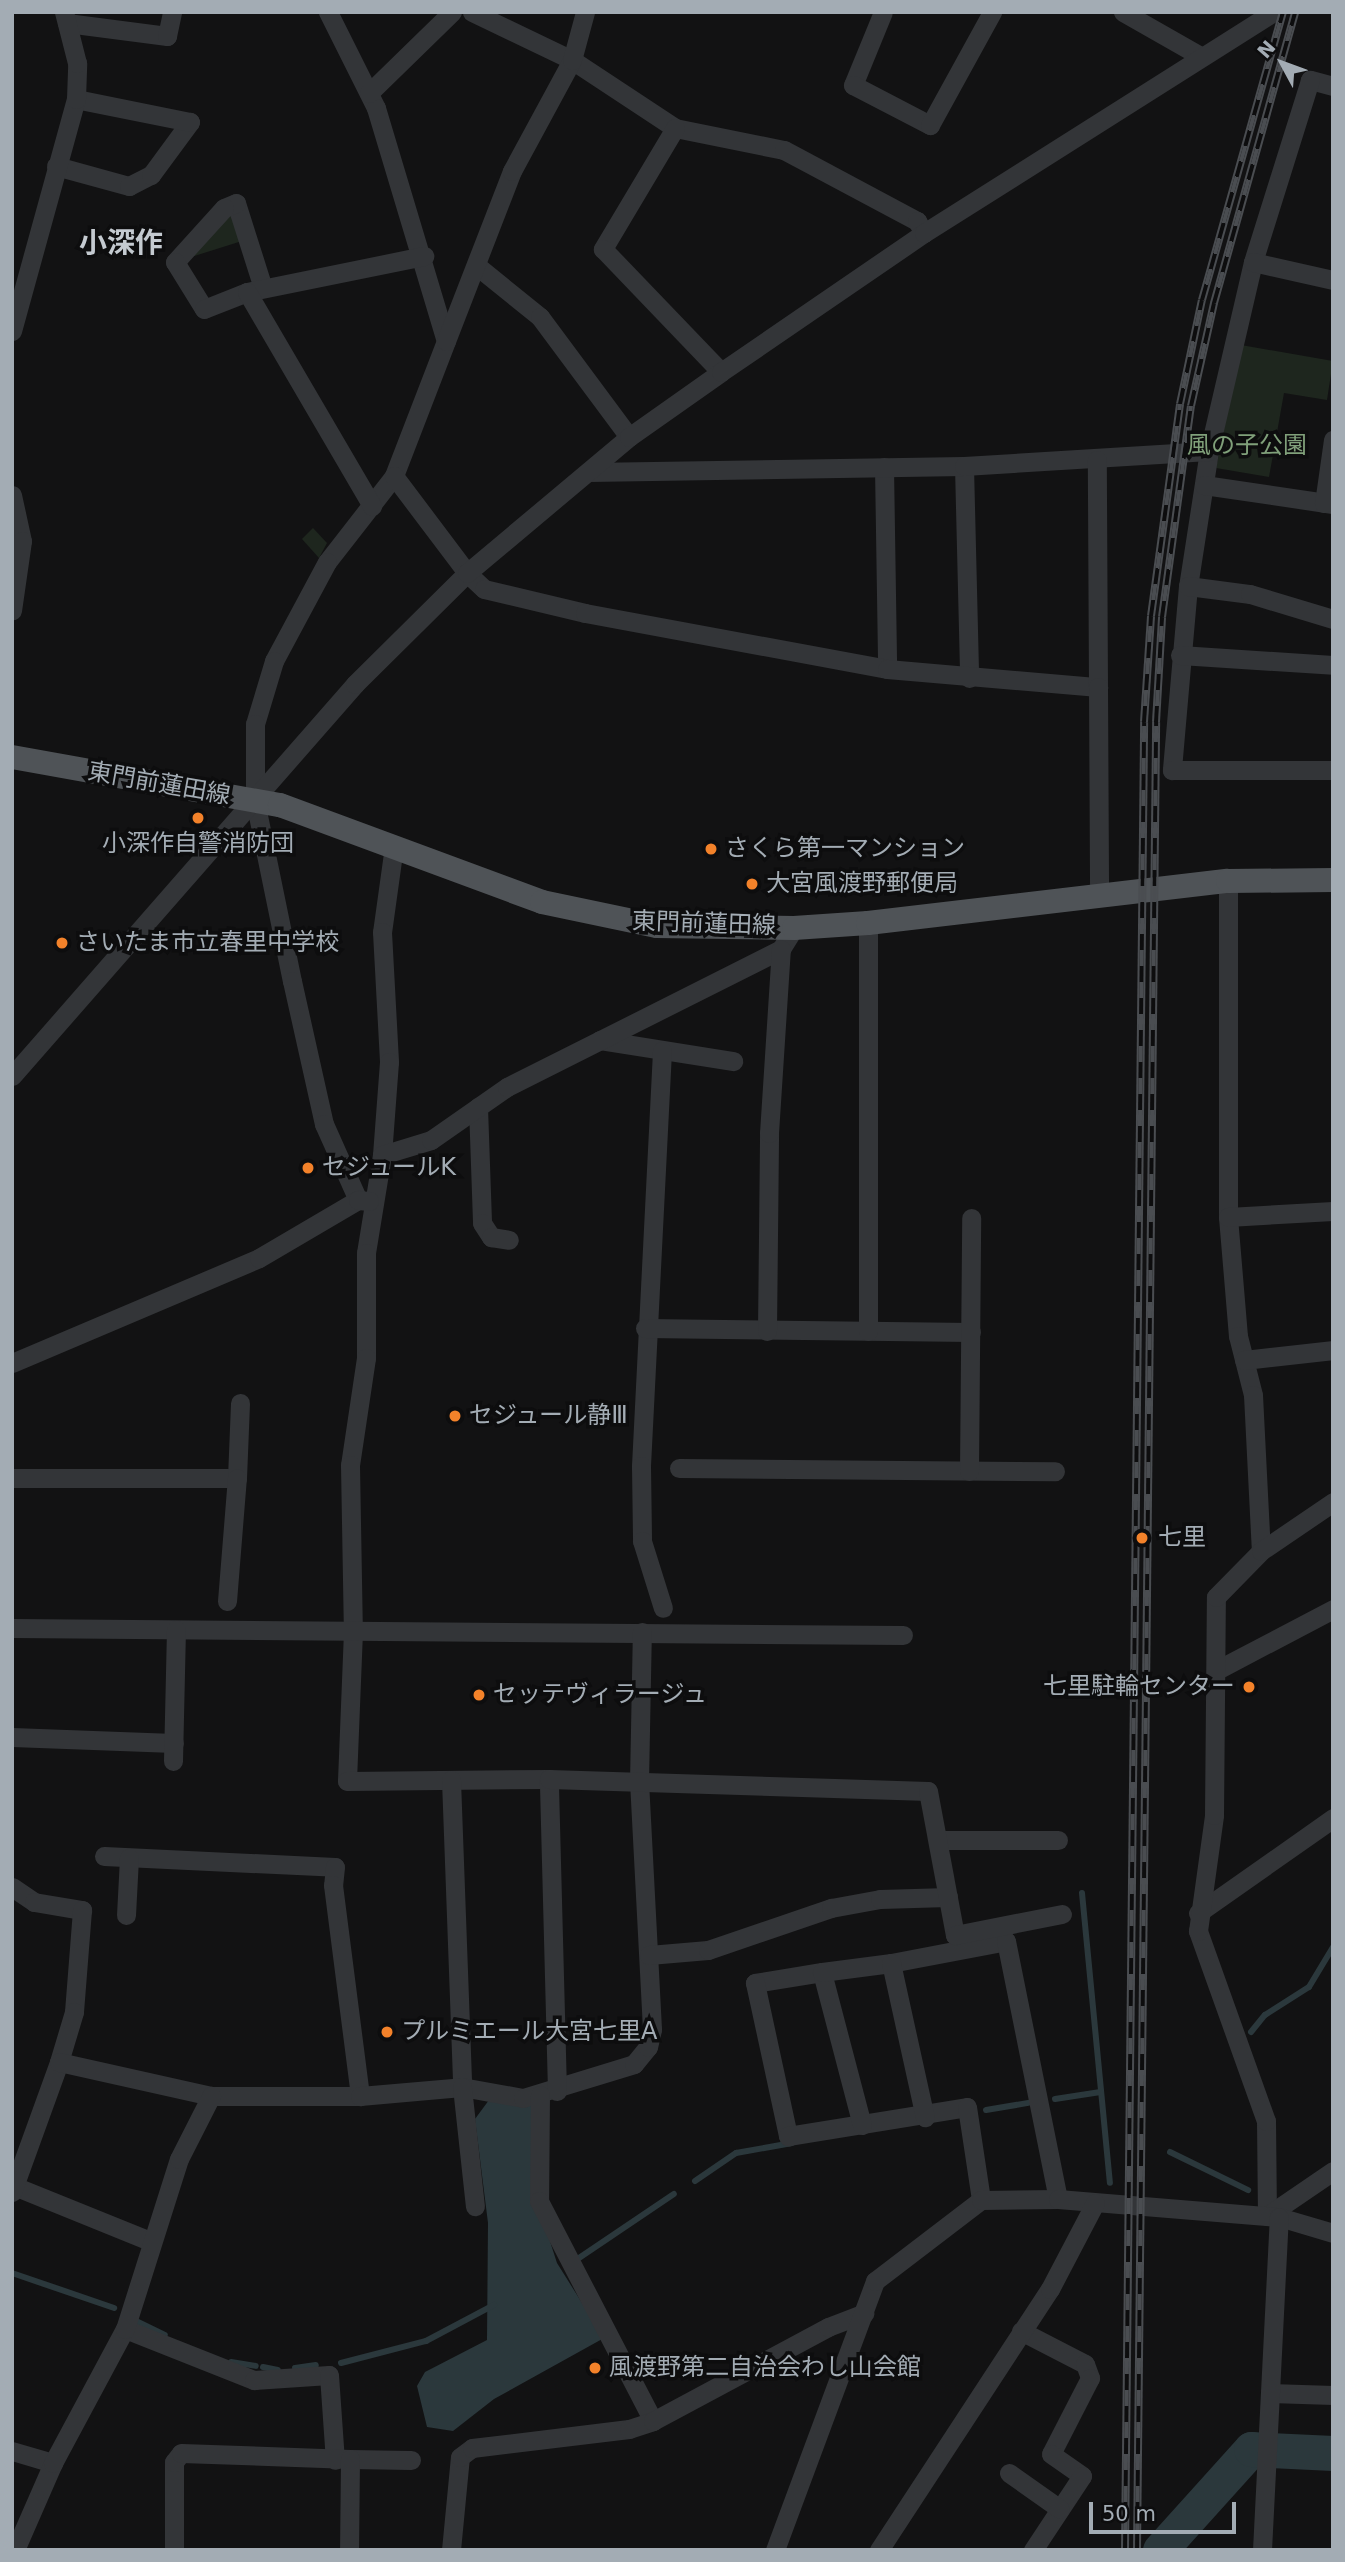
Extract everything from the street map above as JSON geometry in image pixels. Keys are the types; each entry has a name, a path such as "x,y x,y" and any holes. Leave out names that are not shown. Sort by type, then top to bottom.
{"main road":[{"name":"東門前蓮田線","path":"12,757 302,811 542,902 617,920 787,938 869,923 1099,893 1228,881 1333,880"}],"street":[{"path":"12,331 40,242 56,166 76,99 77,63 66,18 167,36 172,12"},
{"path":"328,12 369,93 424,256 446,341"},
{"path":"369,93 452,12"},
{"path":"472,12 572,60 675,128 784,150 917,221 924,233"},
{"path":"366,1201 324,1124 255,801 255,724 274,661 327,562 394,476 512,171 572,60 585,12"},
{"path":"883,12 853,85 930,125 992,12"},
{"path":"1123,12 1153,18 1200,56"},
{"path":"12,1076 355,684 467,573 629,437 721,372 924,233 1273,12"},
{"path":"1333,86 1310,80 1253,262 1209,451 1188,586 1172,770 1333,770"},
{"path":"56,166 129,186 151,175 190,122 76,99"},
{"path":"675,128 603,249 721,372"},
{"path":"372,506 255,290 236,203 223,208 176,262 204,309 255,290 424,256"},
{"path":"1253,262 1333,280"},
{"path":"477,266 540,317 629,437"},
{"path":"1204,485 1328,504 1333,440"},
{"path":"589,472 964,466 1097,460 1209,451"},
{"path":"1097,460 1099,893"},
{"path":"964,466 969,678"},
{"path":"884,467 887,669"},
{"path":"394,476 467,573 484,589 585,613 887,669 1098,687"},
{"path":"12,495 22,541 12,610"},
{"path":"1188,586 1250,594 1333,619"},
{"path":"1180,655 1333,665"},
{"path":"394,846 383,932 389,1062 382,1155 366,1201 366,1358 350,1465 353,1631 347,1782 549,1779 928,1791 955,1935 1062,1914"},
{"path":"1228,881 1228,1217 1238,1336 1253,1395 1261,1551"},
{"path":"868,1331 869,923"},
{"path":"382,1155 431,1140 507,1087 600,1040 787,938"},
{"path":"767,1331 769,1133 787,938"},
{"path":"600,1040 733,1061"},
{"path":"662,1051 645,1328 642,1541 663,1608"},
{"path":"478,1107 482,1223 491,1237 509,1240"},
{"path":"12,1363 258,1258 366,1201"},
{"path":"1228,1217 1333,1211"},
{"path":"968,1471 971,1218"},
{"path":"645,1328 971,1332"},
{"path":"1244,1360 1333,1350"},
{"path":"227,1601 240,1403"},
{"path":"679,1468 1055,1471"},
{"path":"12,1478 237,1478"},
{"path":"1262,2550 1270,2393 1273,2217 1266,2121 1198,1931 1198,1913 1214,1815 1216,1598 1261,1551 1333,1502"},
{"path":"1217,1670 1333,1609"},
{"path":"12,1628 902,1635"},
{"path":"12,1737 174,1752 176,1630"},
{"path":"59,2062 211,2096 360,2096 462,2087 523,2098 549,2093 634,2064 648,2048 653,2029 639,1782 642,1632"},
{"path":"549,1779 549,2093 539,2201 653,2421"},
{"path":"452,1780 462,2087 475,2206"},
{"path":"1198,1913 1333,1818"},
{"path":"938,1840 1058,1840"},
{"path":"104,1856 335,1867 333,1885 360,2096"},
{"path":"126,1915 129,1858"},
{"path":"12,1886 34,1902 82,1910 74,2012 59,2062 13,2189 150,2241"},
{"path":"649,1955 708,1950 831,1908 880,1899 948,1897"},
{"path":"981,2200 967,2107 925,2117 788,2136 755,1983 891,1963 1006,1941 1058,2199"},
{"path":"891,1963 925,2117"},
{"path":"822,1972 862,2125"},
{"path":"15,2550 53,2463 125,2329 150,2241 179,2159 211,2096"},
{"path":"12,2127 32,2132"},
{"path":"1273,2217 1333,2171"},
{"path":"775,2550 875,2281 981,2200 1058,2199 1273,2217 1333,2233"},
{"path":"879,2550 1021,2331 1095,2203"},
{"path":"452,2550 460,2458 472,2448 629,2428 653,2421 828,2327 864,2313"},
{"path":"125,2329 254,2380 329,2375 342,2459 349,2550"},
{"path":"1021,2331 1085,2364 1090,2378 1051,2454 1082,2476 1033,2550"},
{"path":"1270,2393 1333,2395"},
{"path":"12,2451 53,2463"},
{"path":"173,2550 174,2462 181,2453 411,2460"},
{"path":"1009,2473 1060,2509"}],"green space":[{"path":"226,214 234,215 242,241 188,258"},
{"name":"風の子公園","path":"1241,345 1333,361 1327,400 1284,393 1269,477 1216,468"},
{"path":"313,528 327,543 319,558 302,539"}],"shaded area":[{"path":"489,2100 527,2101 533,2108 537,2201 557,2263 604,2338 494,2399 453,2431 427,2427 417,2386 425,2372 487,2340 488,2223 475,2119"}],"waterway":[{"path":"1082,1893 1110,2183"},
{"path":"1251,2032 1265,2015 1309,1987 1333,1947"},
{"path":"1055,2099 1100,2092"},
{"path":"986,2110 1028,2103"},
{"path":"695,2181 736,2153 792,2143"},
{"path":"1170,2152 1248,2190"},
{"path":"576,2260 674,2194"},
{"path":"12,2273 114,2308"},
{"path":"341,2363 426,2341 494,2305"},
{"path":"136,2321 165,2335"},
{"path":"231,2362 256,2366"},
{"path":"295,2368 316,2365"},
{"path":"263,2367 278,2370"},
{"path":"1160,2550 1251,2449 1333,2453"}],"railway":[{"path":"1125,2550 1144,722 1151,616 1180,404 1202,300 1283,12"},
{"path":"1137,2550 1156,722 1162,617 1191,406 1214,303 1295,12"}],"place":[{"name":"小深作自警消防団","path":"198,818"},
{"name":"さくら第一マンション","path":"711,849"},
{"name":"大宮風渡野郵便局","path":"752,884"},
{"name":"さいたま市立春里中学校","path":"62,943"},
{"name":"セジュールK","path":"308,1168"},
{"name":"セジュール静Ⅲ","path":"455,1416"},
{"name":"七里","path":"1142,1538"},
{"name":"七里駐輪センター","path":"1249,1687"},
{"name":"セッテヴィラージュ","path":"479,1695"},
{"name":"プルミエール大宮七里A","path":"387,2032"},
{"name":"風渡野第二自治会わし山会館","path":"595,2368"}],"district":[{"name":"小深作","path":"121,243"}]}
